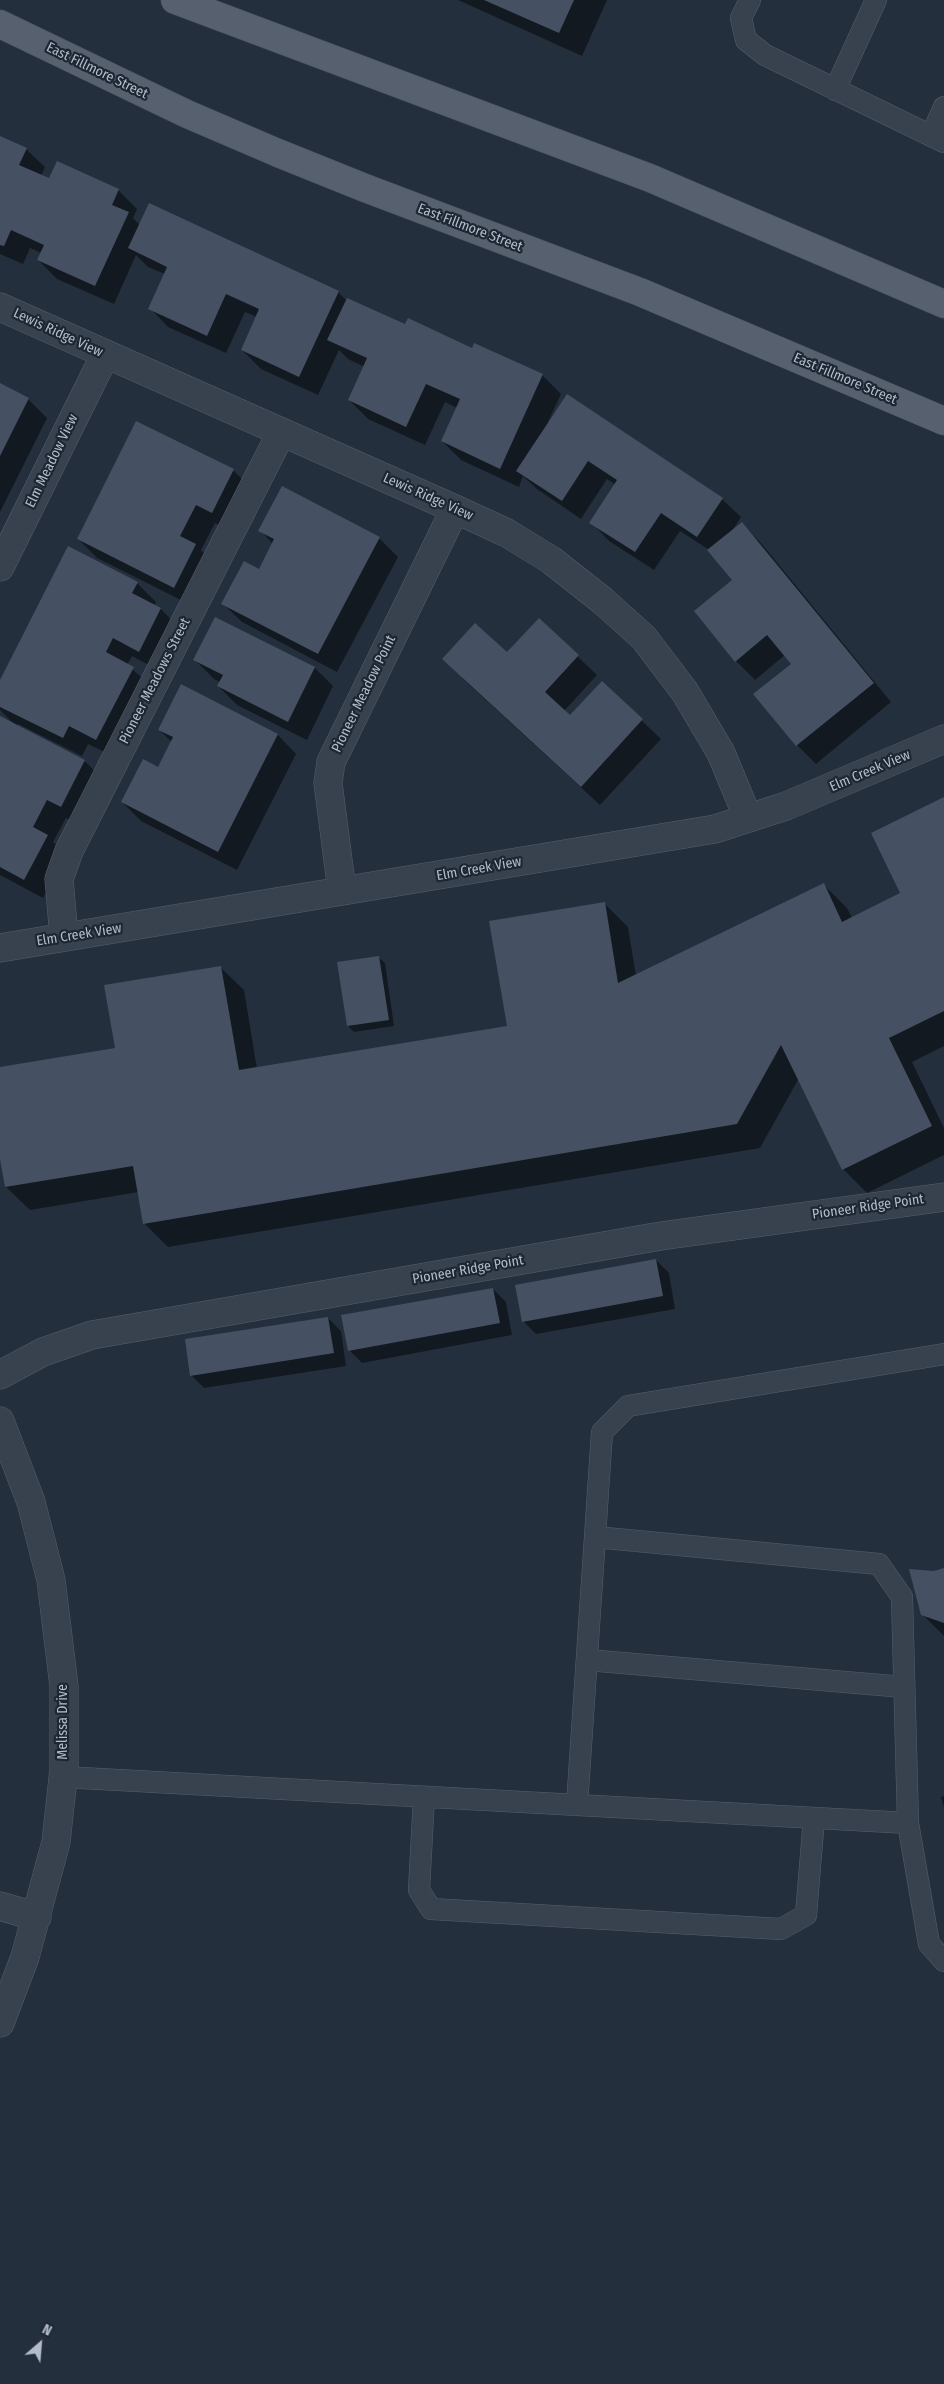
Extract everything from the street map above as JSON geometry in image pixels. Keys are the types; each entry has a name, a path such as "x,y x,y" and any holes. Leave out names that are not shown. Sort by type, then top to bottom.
{"main road":[{"path":"183,2 650,178 944,304"},
{"name":"East Fillmore Street","path":"0,24 187,114 278,153 640,292 944,421"}],"street":[{"name":"Lewis Ridge View","path":"0,307 456,509 507,533 551,560 603,601 644,638 685,692 722,753 748,818"},
{"name":"Elm Meadow View","path":"0,566 105,355"},
{"name":"Pioneer Meadows Street","path":"64,937 59,879 69,851 281,433"},
{"name":"Pioneer Meadow Point","path":"342,891 328,782 331,762 456,509"},
{"name":"Elm Creek View","path":"0,948 715,829 786,806 944,739"},
{"name":"Pioneer Ridge Point","path":"0,1375 43,1352 92,1335 661,1236 944,1196"},
{"name":"Melissa Drive","path":"0,1421 31,1502 50,1580 64,1686 63,1777 56,1842 26,1957 0,2023"},
{"path":"0,1906 37,1917"}],"lane":[{"path":"750,0 741,18 746,40 765,55 938,139 944,107"},
{"path":"836,90 876,0"},
{"path":"577,1805 602,1432 628,1406 944,1354"},
{"path":"595,1538 879,1564 902,1598 908,1823 929,1944 944,1960"},
{"path":"587,1660 904,1686"},
{"path":"63,1777 908,1823"},
{"path":"424,1797 419,1890 432,1909 781,1929 806,1915 814,1818"}],"building":[{"path":"484,0 574,0 559,33"},
{"path":"0,136 27,148 19,165 49,178 57,161 119,189 112,205 129,212 95,286 37,260 44,245 11,230 4,246 0,245"},
{"path":"149,203 339,291 299,377 241,350 259,309 226,294 207,336 148,309 167,267 128,248"},
{"path":"347,298 405,324 408,318 472,348 474,343 543,374 500,469 441,441 460,399 426,384 406,427 348,400 367,358 327,340"},
{"path":"0,383 29,398 0,456"},
{"path":"567,394 723,498 697,537 661,513 635,552 589,523 617,480 588,461 562,501 516,471"},
{"path":"136,421 234,469 212,513 196,505 180,536 196,544 174,588 77,539"},
{"path":"282,486 380,537 318,654 221,604 244,561 259,569 274,539 258,531"},
{"path":"742,522 874,683 796,746 753,694 791,664 767,635 735,662 694,611 732,580 707,550"},
{"path":"68,546 138,582 132,593 161,608 139,652 113,638 106,652 134,667 96,740 69,726 63,738 0,707 0,680"},
{"path":"215,617 315,667 288,722 217,686 223,675 193,660"},
{"path":"539,618 579,655 545,692 570,715 602,681 643,719 581,787 442,659 475,623 507,652"},
{"path":"181,684 278,734 218,852 121,802 143,759 158,767 173,737 158,730"},
{"path":"0,716 85,760 61,807 47,800 33,827 48,835 24,880 0,867"},
{"path":"944,797 944,1011 889,1038 932,1126 842,1170 781,1045 737,1124 143,1224 133,1166 5,1187 0,1159 0,1067 115,1048 104,985 221,966 239,1070 507,1026 489,921 605,902 618,983 824,883 842,922 900,893 871,833"},
{"path":"379,956 389,1020 347,1026 337,962"},
{"path":"656,1259 663,1296 522,1322 515,1285"},
{"path":"493,1288 500,1323 348,1351 341,1315"},
{"path":"328,1317 334,1353 190,1376 185,1339"},
{"path":"944,1568 944,1623 921,1615 909,1569 934,1571"}]}
